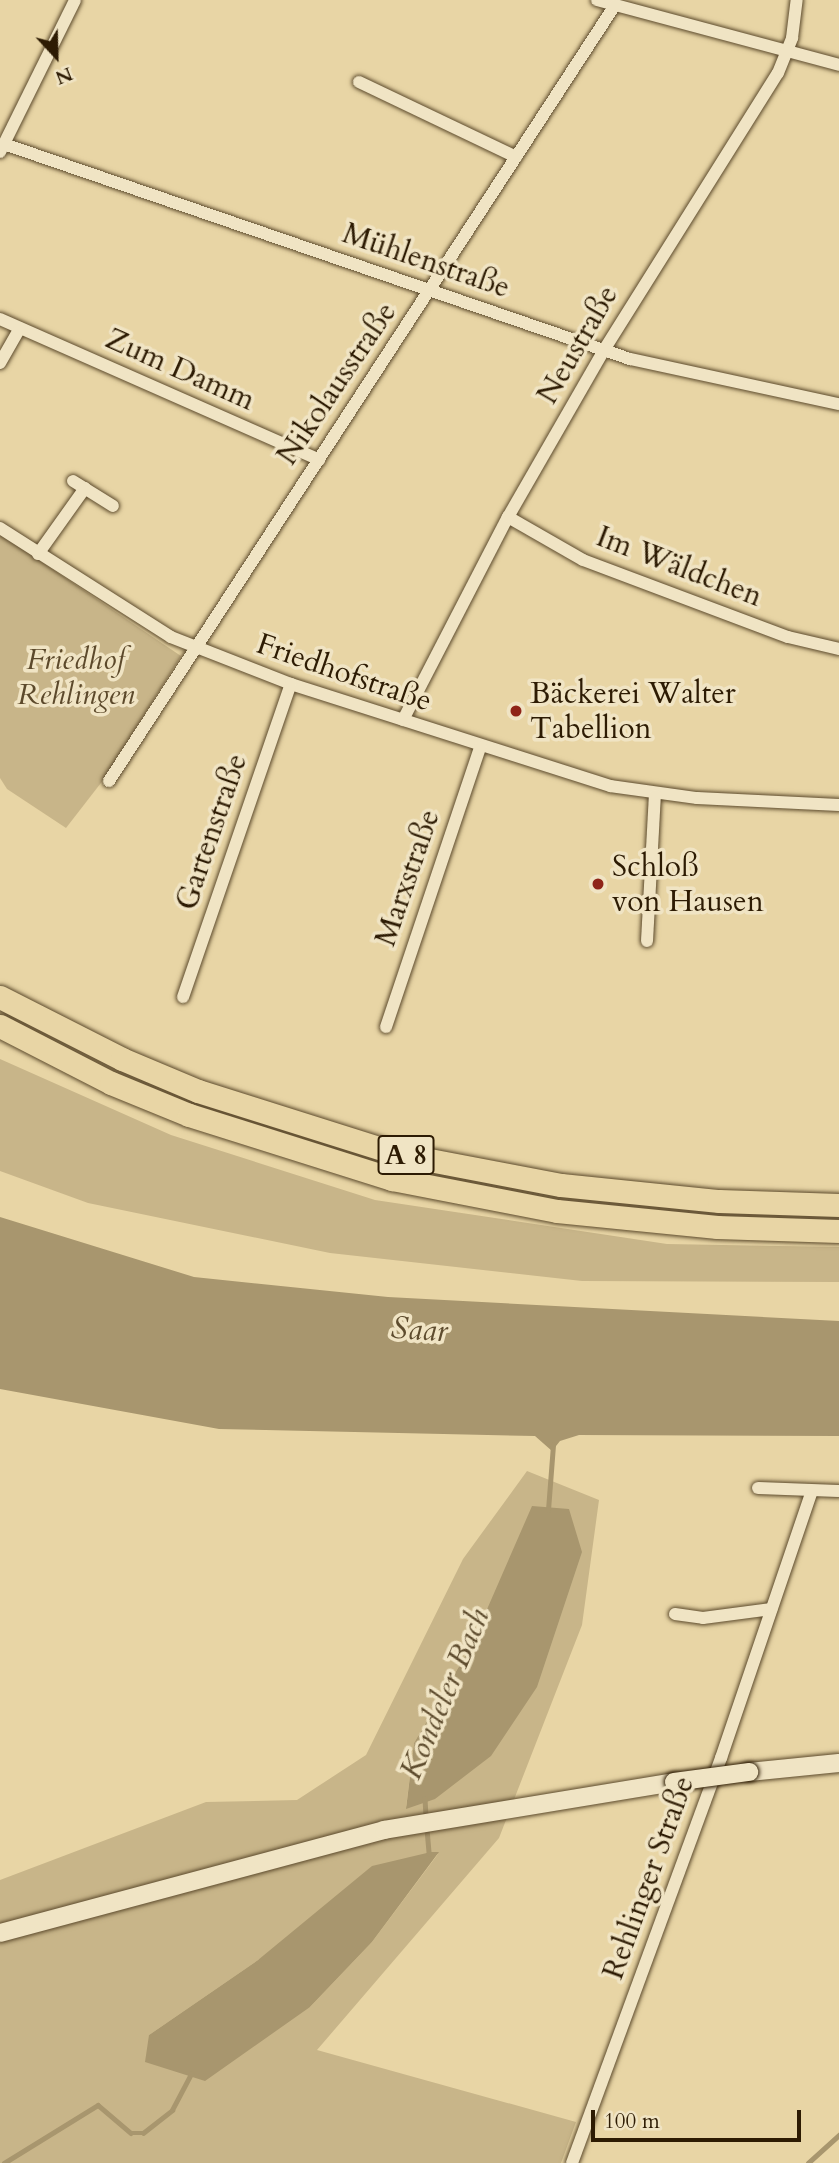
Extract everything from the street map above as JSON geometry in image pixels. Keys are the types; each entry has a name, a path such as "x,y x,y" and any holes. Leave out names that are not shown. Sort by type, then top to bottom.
{"highway":[{"name":"A 8","path":"0,997 122,1059 198,1091 398,1154 561,1185 719,1201 839,1205"},
{"name":"A 8","path":"0,1026 111,1083 189,1115 392,1179 557,1211 718,1227 839,1231"}],"main road":[{"path":"0,1933 384,1830 674,1782 839,1763"}],"street":[{"path":"2,148 75,0"},
{"path":"597,0 839,65"},
{"name":"Neustraße","path":"403,720 508,517 604,350 787,53 797,0"},
{"name":"Nikolausstraße","path":"109,781 193,648 615,5"},
{"path":"359,82 516,157"},
{"name":"Mühlenstraße","path":"2,148 659,367 839,404"},
{"name":"Zum Damm","path":"0,319 318,460"},
{"path":"0,363 20,328"},
{"path":"73,481 113,506"},
{"path":"38,554 85,488"},
{"name":"Im Wäldchen","path":"508,517 583,559 788,637 839,649"},
{"name":"Friedhofstraße","path":"0,528 193,648 480,747 610,786 654,795 839,805"},
{"name":"Gartenstraße","path":"183,997 291,684"},
{"name":"Marxstraße","path":"386,1027 480,747"},
{"path":"647,941 654,795"},
{"path":"758,1488 839,1491"},
{"name":"Rehlinger Straße","path":"572,2163 717,1769 811,1491"},
{"path":"675,1614 703,1618 771,1609"}],"green space":[{"name":"Friedhof Rehlingen","path":"0,534 181,656 104,779 66,828 7,789 0,778"},
{"path":"0,1059 171,1135 375,1200 667,1244 839,1247 839,1282 582,1281 330,1253 88,1203 0,1171"},
{"path":"527,1471 599,1500 582,1625 499,1838 317,2050 576,2122 561,2163 0,2163 0,1880 206,1802 297,1800 366,1755 463,1559","holes":["471,1646 406,1808 414,1743","438,1854 372,1942 310,2007 149,2035 258,1960"]}],"water":[{"name":"Saar","path":"0,1217 194,1277 388,1297 839,1321 839,1436 579,1435 560,1441 552,1451 535,1436 219,1429 0,1389"},
{"path":"532,1506 569,1509 582,1552 537,1687 491,1756 435,1799 406,1809 414,1743 471,1646"},
{"path":"439,1852 372,1942 310,2007 205,2081 145,2062 149,2035 258,1960 372,1866"}],"waterway":[{"name":"Kondeler Bach","path":"548,1510 553,1445"},
{"name":"Kondeler Bach","path":"425,1798 426,1820"},
{"name":"Kondeler Bach","path":"427,1829 429,1854"},
{"name":"Kondeler Bach","path":"4,2163 98,2105 131,2133 143,2133 172,2110 191,2074"},
{"path":"808,2163 839,2135"}],"place":[{"name":"Bäckerei Walter Tabellion","path":"516,711"},
{"name":"Schloß von Hausen","path":"598,884"}]}
